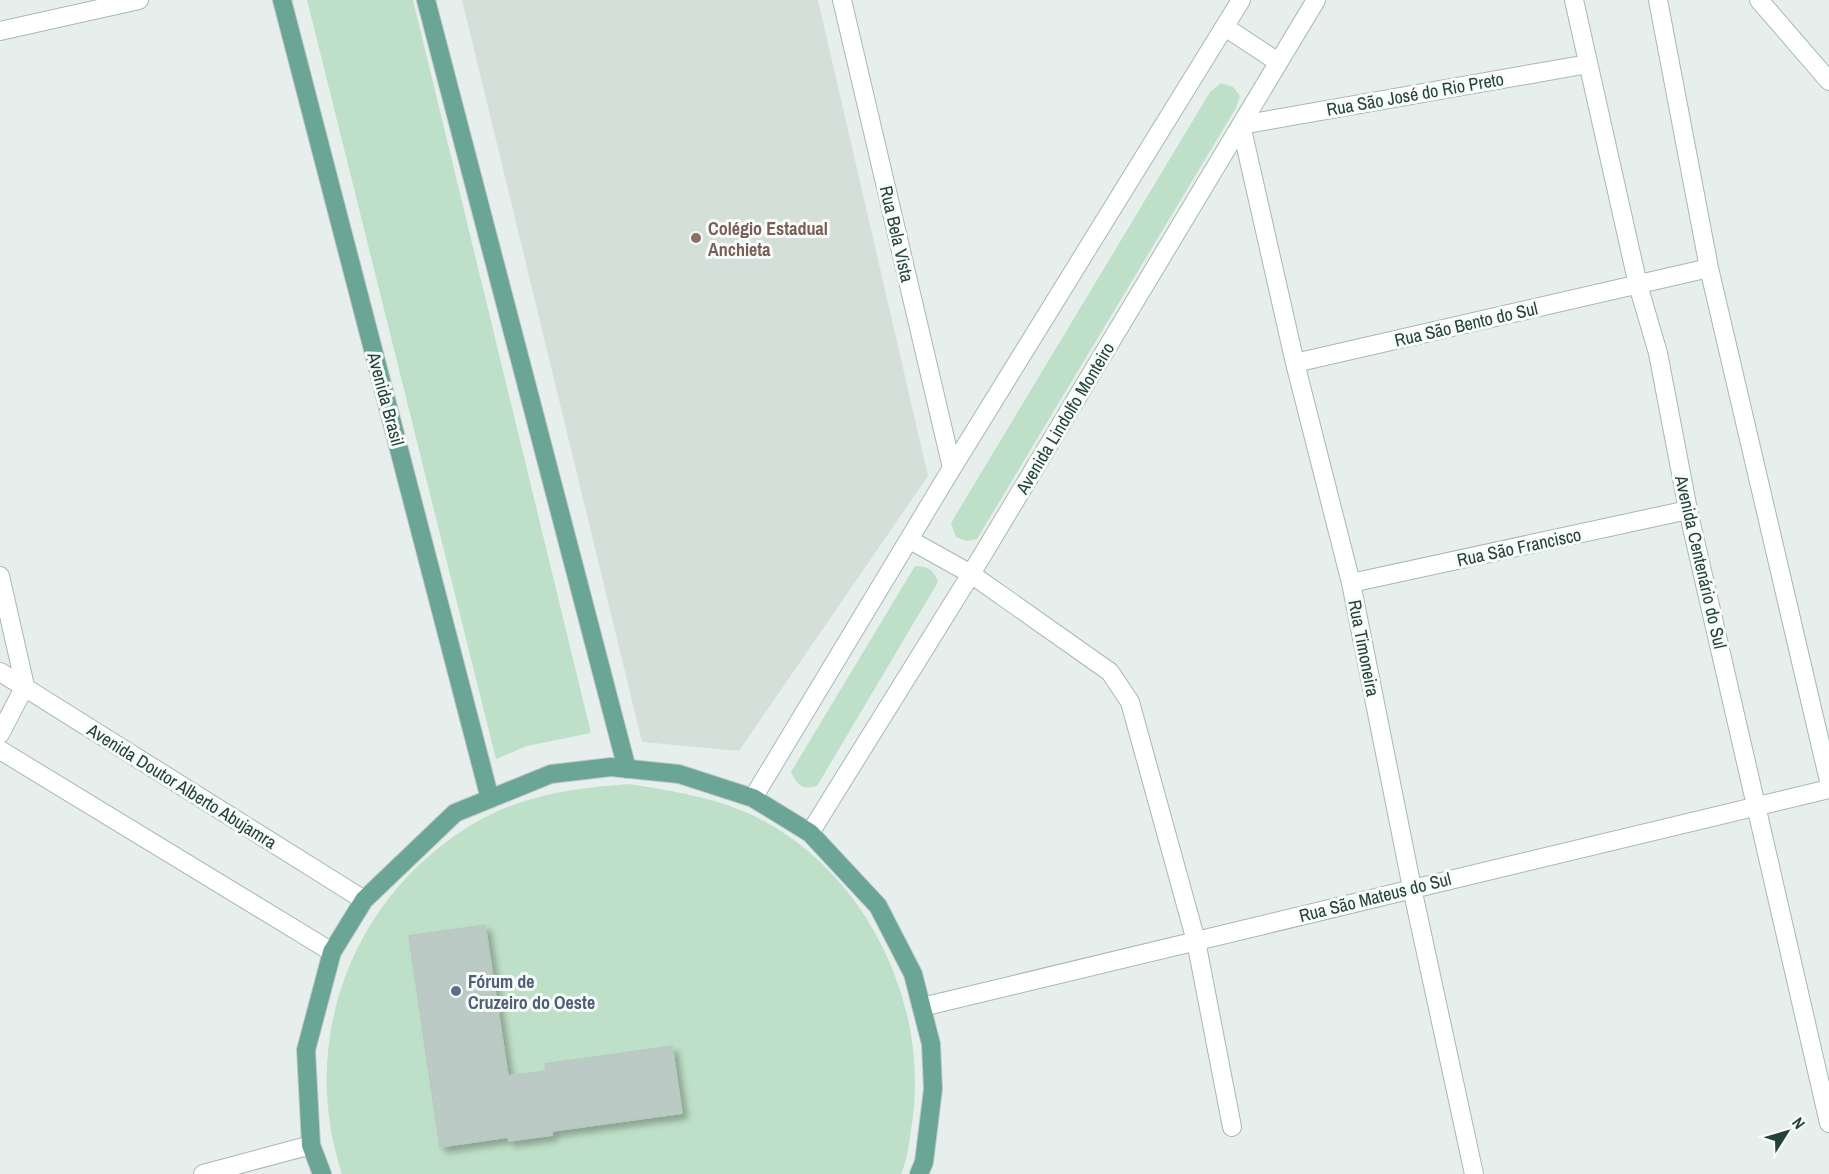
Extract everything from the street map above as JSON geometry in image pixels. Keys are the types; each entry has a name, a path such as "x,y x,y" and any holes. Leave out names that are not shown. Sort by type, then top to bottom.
{"main road":[{"name":"Avenida Brasil","path":"282,0 490,799"},
{"path":"426,0 627,769"},
{"path":"322,1174 311,1145 306,1050 332,952 364,900 455,813 551,774 610,767 680,774 753,798 810,833 878,906 913,974 931,1044 933,1089 924,1162 919,1174"}],"street":[{"path":"0,31 139,0"},
{"name":"Rua Bela Vista","path":"842,0 952,468"},
{"path":"753,798 952,468 1241,0"},
{"name":"Avenida Lindolfo Monteiro","path":"810,833 971,574 1316,0"},
{"name":"Avenida Centenário do Sul","path":"1574,0 1638,285 1658,353 1688,510 1758,806 1829,1123"},
{"path":"1658,0 1709,267 1829,781"},
{"path":"1759,0 1829,81"},
{"path":"1225,27 1278,62"},
{"name":"Rua São José do Rio Preto","path":"1241,125 1588,64"},
{"name":"Rua Timoneira","path":"1241,125 1295,363 1351,583 1412,888 1474,1174"},
{"name":"Rua São Bento do Sul","path":"1295,363 1709,267"},
{"name":"Rua São Francisco","path":"1351,583 1688,510"},
{"path":"910,540 971,574 1110,672 1130,702 1196,940 1232,1127"},
{"path":"0,576 25,686 0,734"},
{"name":"Avenida Doutor Alberto Abujamra","path":"0,672 364,900"},
{"path":"0,750 332,952"},
{"name":"Rua São Mateus do Sul","path":"922,1007 1829,789"},
{"path":"203,1174 311,1145"}],"shaded area":[{"name":"Colégio Estadual Anchieta","path":"462,0 818,0 928,476 739,751 642,742"}],"green space":[{"path":"307,0 413,0 591,733 527,746 496,759"},
{"path":"1221,83 1233,87 1240,96 1236,108 977,539 967,541 956,537 951,523 1210,92"},
{"path":"915,566 930,570 935,574 938,582 817,786 801,786 791,772"},
{"path":"629,784 701,797 743,811 786,834 823,865 855,901 880,942 899,987 911,1034 915,1082 911,1130 901,1174 342,1174 331,1130 327,1085 329,1041 338,998 354,957 375,918 402,882 435,851 482,819 513,805 542,796 585,788"}],"building":[{"name":"Fórum de Cruzeiro do Oeste","path":"485,925 508,1076 546,1071 545,1064 672,1046 682,1113 552,1131 552,1135 509,1141 508,1137 440,1147 409,936"}],"place":[{"name":"Colégio Estadual Anchieta","path":"696,238"},
{"name":"Fórum de Cruzeiro do Oeste","path":"456,991"}]}
